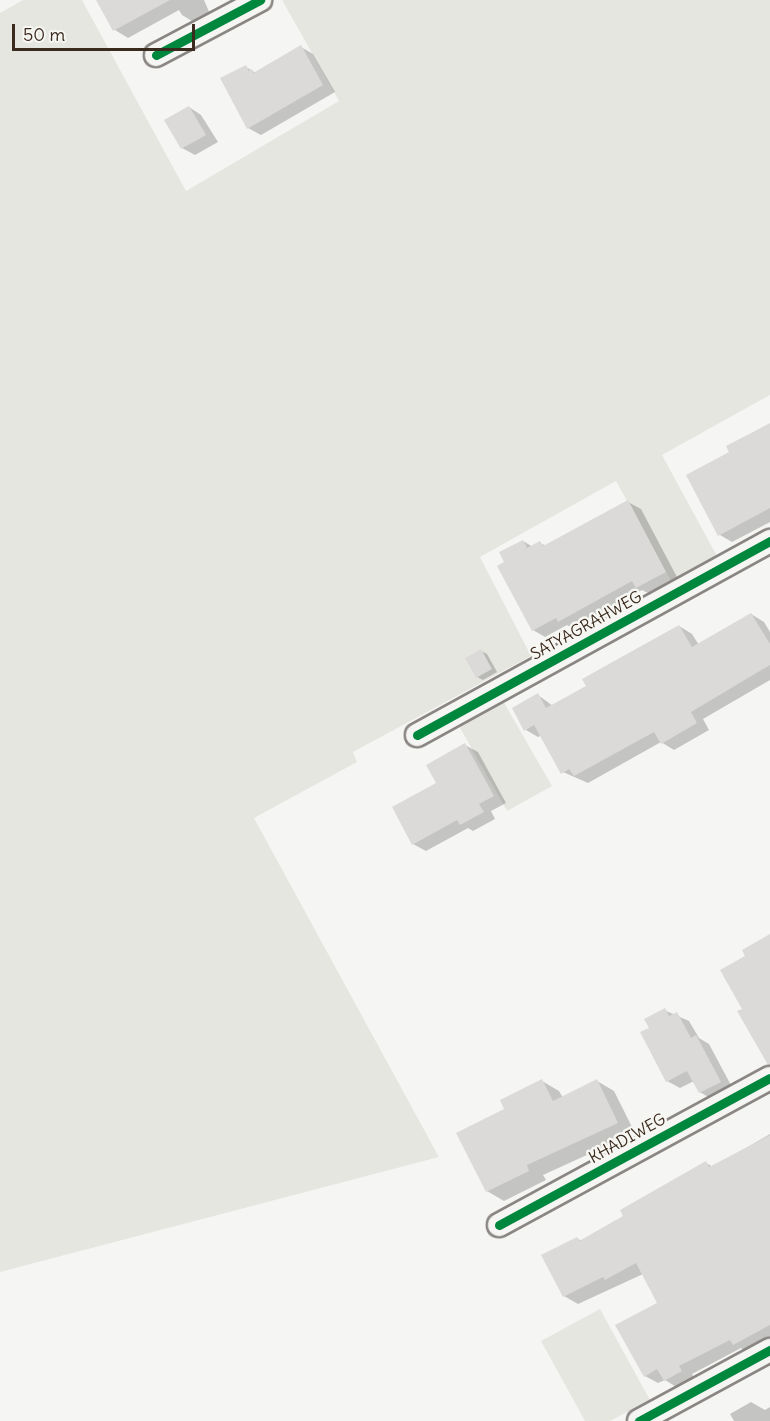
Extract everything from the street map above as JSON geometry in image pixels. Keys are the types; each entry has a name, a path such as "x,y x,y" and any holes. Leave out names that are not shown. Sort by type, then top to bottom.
{"street":[{"path":"156,55 260,0"},
{"name":"SATYAGRAHWEG","path":"417,735 770,541"},
{"name":"KHADIWEG","path":"499,1225 770,1078"},
{"path":"639,1421 770,1350"}],"shaded area":[{"path":"23,0 82,0 186,191 339,101 282,0 770,0 770,395 662,455 717,556 671,581 616,481 480,557 531,656 353,752 357,762 254,818 439,1157 0,1272 0,13"},
{"path":"499,694 552,786 507,811 455,719"},
{"path":"600,1309 650,1400 610,1421 585,1421 541,1341"}],"building":[{"path":"96,0 170,0 113,31"},
{"path":"301,45 323,85 247,129 220,78 246,65 249,71 252,69 253,73"},
{"path":"189,106 206,135 181,149 164,120"},
{"path":"770,423 770,508 718,536 686,475 729,452 726,446"},
{"path":"628,500 666,572 636,588 632,581 558,622 556,618 532,631 497,566 504,562 499,552 523,540 527,548 540,541 543,546"},
{"path":"751,613 770,644 770,665 691,712 697,723 661,744 654,732 574,776 569,769 561,774 534,725 524,731 512,708 538,693 546,708 586,686 582,679 679,625 692,647"},
{"path":"481,649 492,669 476,678 465,658"},
{"path":"465,743 494,796 479,804 484,812 460,825 457,820 412,845 392,807 436,783 426,765"},
{"path":"770,934 770,1065 768,1065 737,1011 742,1009 720,970 745,956 742,950"},
{"path":"665,1008 669,1016 677,1012 691,1038 696,1035 721,1082 699,1093 687,1071 666,1082 640,1032 649,1028 644,1019"},
{"path":"542,1079 553,1101 597,1079 618,1123 527,1165 529,1171 486,1192 456,1133 504,1109 500,1100"},
{"path":"770,1135 770,1325 733,1345 730,1340 679,1366 682,1371 664,1381 657,1369 644,1377 615,1325 657,1303 636,1263 605,1280 603,1277 563,1297 541,1255 577,1237 579,1241 623,1216 620,1210 706,1161 709,1167"}],"cycle path":[{"path":"156,55 260,0"},
{"path":"417,735 770,541"},
{"path":"499,1225 770,1078"},
{"path":"639,1421 770,1350"}]}
